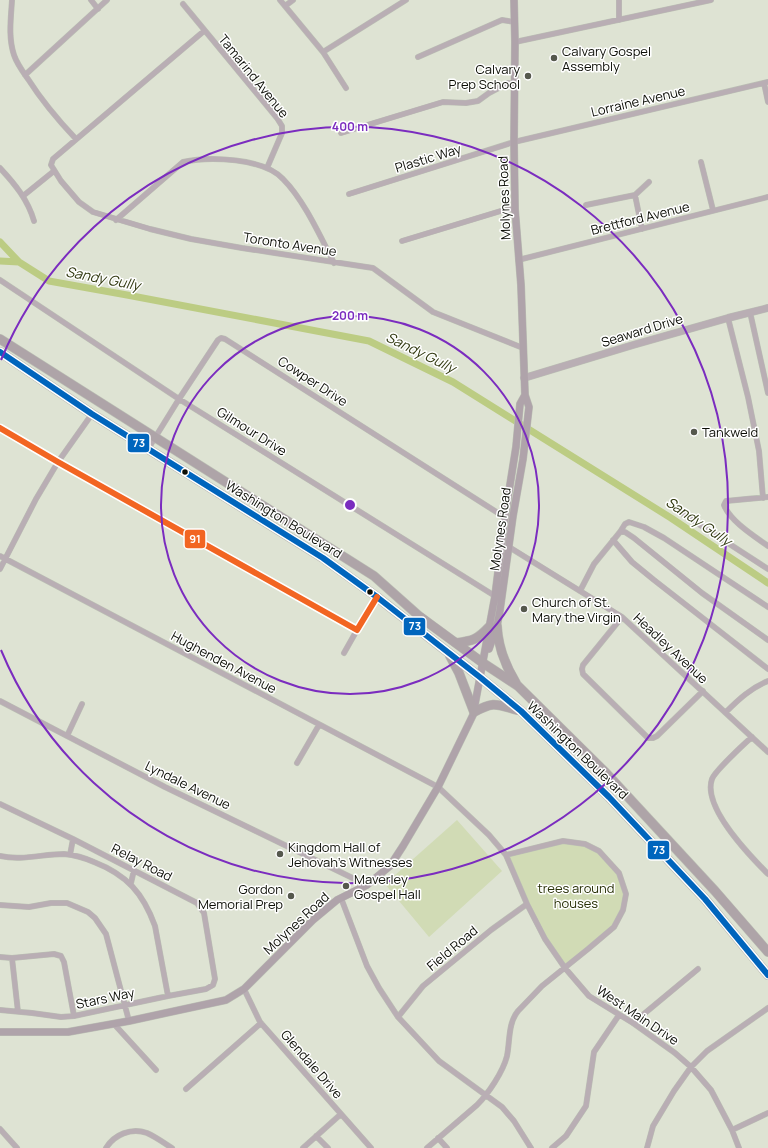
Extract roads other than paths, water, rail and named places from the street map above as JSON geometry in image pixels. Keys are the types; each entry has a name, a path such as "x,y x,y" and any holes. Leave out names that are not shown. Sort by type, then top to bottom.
{"highway":[{"name":"Washington Boulevard","path":"0,340 374,576 419,616 483,664 518,686 605,772 715,891 768,952"},
{"name":"Washington Boulevard","path":"0,352 92,414 323,558 377,597 481,678 521,711 609,797 699,893 768,975"},
{"path":"456,643 473,641 493,627 504,660 518,686"},
{"path":"446,650 459,673 474,712 486,704 521,711"}],"main road":[{"name":"Molynes Road","path":"0,1032 68,1032 218,1003 230,998 244,989 313,920 340,898 367,885 390,866 404,846 438,788 474,712 483,664 493,627 500,610 513,516 525,449 529,407 525,395 521,285 515,209 514,0"},
{"name":"Molynes Road","path":"493,627 495,596 505,516 516,447 520,404 525,395"}],"street":[{"path":"12,0 10,26 14,56 48,108 76,139"},
{"path":"91,0 98,9"},
{"path":"25,75 108,0"},
{"path":"280,0 323,52 346,88"},
{"path":"285,6 293,0"},
{"path":"323,52 406,0"},
{"path":"619,0 619,20"},
{"path":"515,42 711,0"},
{"name":"Tamarind Avenue","path":"183,4 282,126 282,132 267,168"},
{"path":"418,57 502,20 514,22"},
{"path":"23,196 54,171 51,165 53,159 204,31"},
{"path":"766,82 768,102"},
{"name":"Lorraine Avenue","path":"514,142 766,82"},
{"path":"341,133 443,102 478,102 489,93 508,84 515,85"},
{"name":"Plastic Way","path":"349,194 514,142"},
{"path":"116,220 184,162 194,159 235,160 267,168 283,178 307,212 334,263"},
{"path":"701,162 713,210"},
{"path":"0,168 10,178 23,196 31,210 34,221"},
{"name":"Toronto Avenue","path":"54,171 61,182 79,202 92,212 116,220 190,239 373,268 433,312 523,348"},
{"path":"586,205 635,195 649,182"},
{"path":"635,195 642,228"},
{"name":"Brettford Avenue","path":"518,260 768,196"},
{"path":"402,241 504,210 515,209"},
{"name":"Gilmour Drive","path":"0,280 179,399 495,596"},
{"name":"Seaward Drive","path":"524,378 633,345 768,308"},
{"path":"750,312 768,392"},
{"path":"728,318 751,412 766,497 734,499 726,501 724,505 727,512 753,536 768,546"},
{"name":"Cowper Drive","path":"148,449 179,399 218,340 221,338 225,339 491,509 505,516"},
{"path":"0,569 3,557 36,499 58,462 92,414"},
{"path":"0,428 357,630"},
{"path":"680,512 768,569"},
{"path":"580,591 594,564 625,524 629,522 644,526 664,538 714,573 734,584 768,607"},
{"path":"620,532 625,532 634,538 702,593 768,640"},
{"path":"613,540 632,562 768,669"},
{"name":"Headley Avenue","path":"509,547 622,617 768,752"},
{"name":"Hughenden Avenue","path":"3,557 438,788"},
{"path":"344,653 377,597"},
{"path":"622,617 583,665 583,674 648,738 657,736 703,691"},
{"path":"726,712 741,697 756,686 768,681"},
{"name":"Lyndale Avenue","path":"0,702 165,787 367,885"},
{"path":"66,736 82,704"},
{"path":"296,763 319,725"},
{"path":"752,737 728,760 712,779 711,793 715,807 744,849 768,874"},
{"name":"West Main Drive","path":"438,788 488,835 506,855 527,904 545,940 589,996 633,1023 675,1053 691,1068 711,1090 732,1130 739,1148"},
{"name":"Relay Road","path":"0,804 73,839 200,905 204,913 215,979 214,985"},
{"path":"70,855 73,839"},
{"path":"427,1148 483,1098 500,1073 506,1057 515,1015 542,986 566,968 614,927 623,910 626,894 618,873 599,851 585,844 562,841 506,855"},
{"path":"0,856 15,858 70,855 88,859 103,865 130,883 143,900 153,921 168,996"},
{"path":"130,883 134,870"},
{"path":"340,898 367,966 398,1017 439,1061 483,1098 502,1107 514,1121 530,1148"},
{"path":"0,905 29,906 51,903 67,903 88,912 95,918 106,934 129,1021"},
{"name":"Field Road","path":"398,1017 424,986 491,930 527,904"},
{"path":"0,957 12,958 54,954 61,956 64,962 74,1016"},
{"path":"12,958 18,1012"},
{"path":"633,1023 698,969"},
{"name":"Stars Way","path":"0,1010 61,1017 74,1016 206,989 214,985"},
{"name":"Glendale Drive","path":"244,989 261,1023 371,1148"},
{"path":"647,1148 653,1126 674,1091 691,1068 707,1051 768,1008"},
{"path":"552,1148 566,1136 586,1106 594,1052 619,1015"},
{"path":"186,1089 261,1023"},
{"path":"114,1024 156,1070"},
{"path":"732,1130 768,1113"},
{"path":"303,1148 341,1114"},
{"path":"0,1129 17,1148"},
{"path":"106,1148 110,1141 117,1136 136,1131 147,1133 172,1148"},
{"path":"316,1136 328,1148"},
{"path":"438,1138 447,1148"}],"waterway":[{"name":"Sandy Gully","path":"0,242 19,262 49,281 369,341 453,382 671,518 768,583"},
{"path":"0,261 19,262"}],"place":[{"name":"Calvary Gospel Assembly","path":"554,58"},
{"name":"Calvary Prep School","path":"528,76"},
{"name":"Tankweld","path":"694,432"},
{"name":"Church of St. Mary the Virgin","path":"524,609"},
{"name":"Kingdom Hall of Jehovah's Witnesses","path":"280,854"},
{"name":"Maverley Gospel Hall","path":"346,886"},
{"name":"Gordon Memorial Prep","path":"291,896"}],"park label":[{"name":"trees around houses","path":"576,896"}]}
